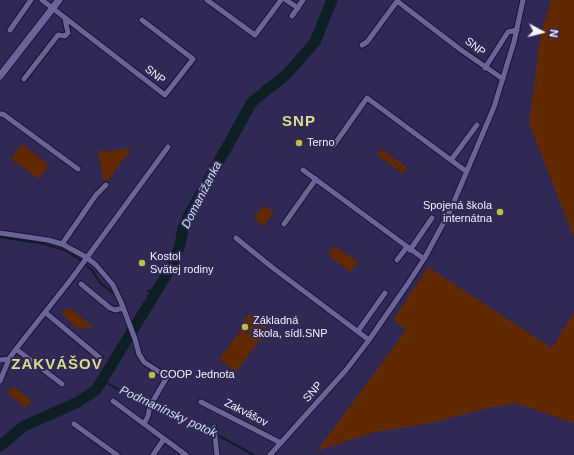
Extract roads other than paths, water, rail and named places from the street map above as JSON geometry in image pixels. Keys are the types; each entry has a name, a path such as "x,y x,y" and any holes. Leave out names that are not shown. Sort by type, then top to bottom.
{"main road":[{"path":"0,76 52,7 59,0"}],"street":[{"path":"10,30 31,0"},
{"name":"SNP","path":"42,0 165,95 193,60 142,20"},
{"path":"207,0 255,35 281,0"},
{"path":"286,0 298,8"},
{"path":"292,16 303,0"},
{"name":"SNP","path":"270,455 346,370 369,340 424,258 450,211 492,112 517,30 523,0"},
{"name":"SNP","path":"362,45 367,42 397,1 485,68 503,79"},
{"path":"24,79 58,35 65,36 68,33 65,19"},
{"path":"485,68 508,32 517,30"},
{"path":"334,145 367,98 467,171"},
{"path":"0,114 3,114 78,170"},
{"path":"451,160 477,125"},
{"path":"0,381 9,359 46,313 168,147"},
{"path":"303,170 408,248 424,258"},
{"path":"284,224 316,179"},
{"path":"62,244 96,195 106,185"},
{"path":"397,260 432,218"},
{"path":"0,233 48,240 62,244 84,260 100,269 113,285 118,294 135,339 136,347 144,362 166,377 150,406 148,416 144,424"},
{"path":"236,238 273,268 369,340"},
{"path":"81,284 110,308 115,310 123,308"},
{"path":"358,331 385,293"},
{"path":"46,313 100,358"},
{"path":"16,350 62,384"},
{"path":"0,360 9,359"},
{"path":"113,401 186,455"},
{"name":"Zakvášov","path":"201,402 281,443"},
{"path":"74,424 117,455"},
{"path":"214,427 218,455"},
{"path":"152,455 164,439"}],"waterway":[{"name":"Domanižanka","path":"0,446 24,426 78,402 96,390 172,266 180,245 183,228 189,215 252,102 287,74 315,42 332,0"},
{"path":"0,237 44,244 64,250 79,259 92,270 100,283 112,292"},
{"name":"Domanižanka","path":"148,291 157,290"},
{"name":"Podmanínsky potok","path":"102,380 133,398 156,405 178,416 196,422 254,455"}],"place":[{"name":"Terno","path":"299,143"},
{"name":"Spojená škola internátna","path":"500,212"},
{"name":"Kostol Svätej rodiny","path":"142,263"},
{"name":"Základná škola, sídl.SNP","path":"245,327"},
{"name":"COOP Jednota","path":"152,375"}],"district":[{"name":"SNP","path":"299,122"},
{"name":"ZAKVÁŠOV","path":"57,365"}]}
